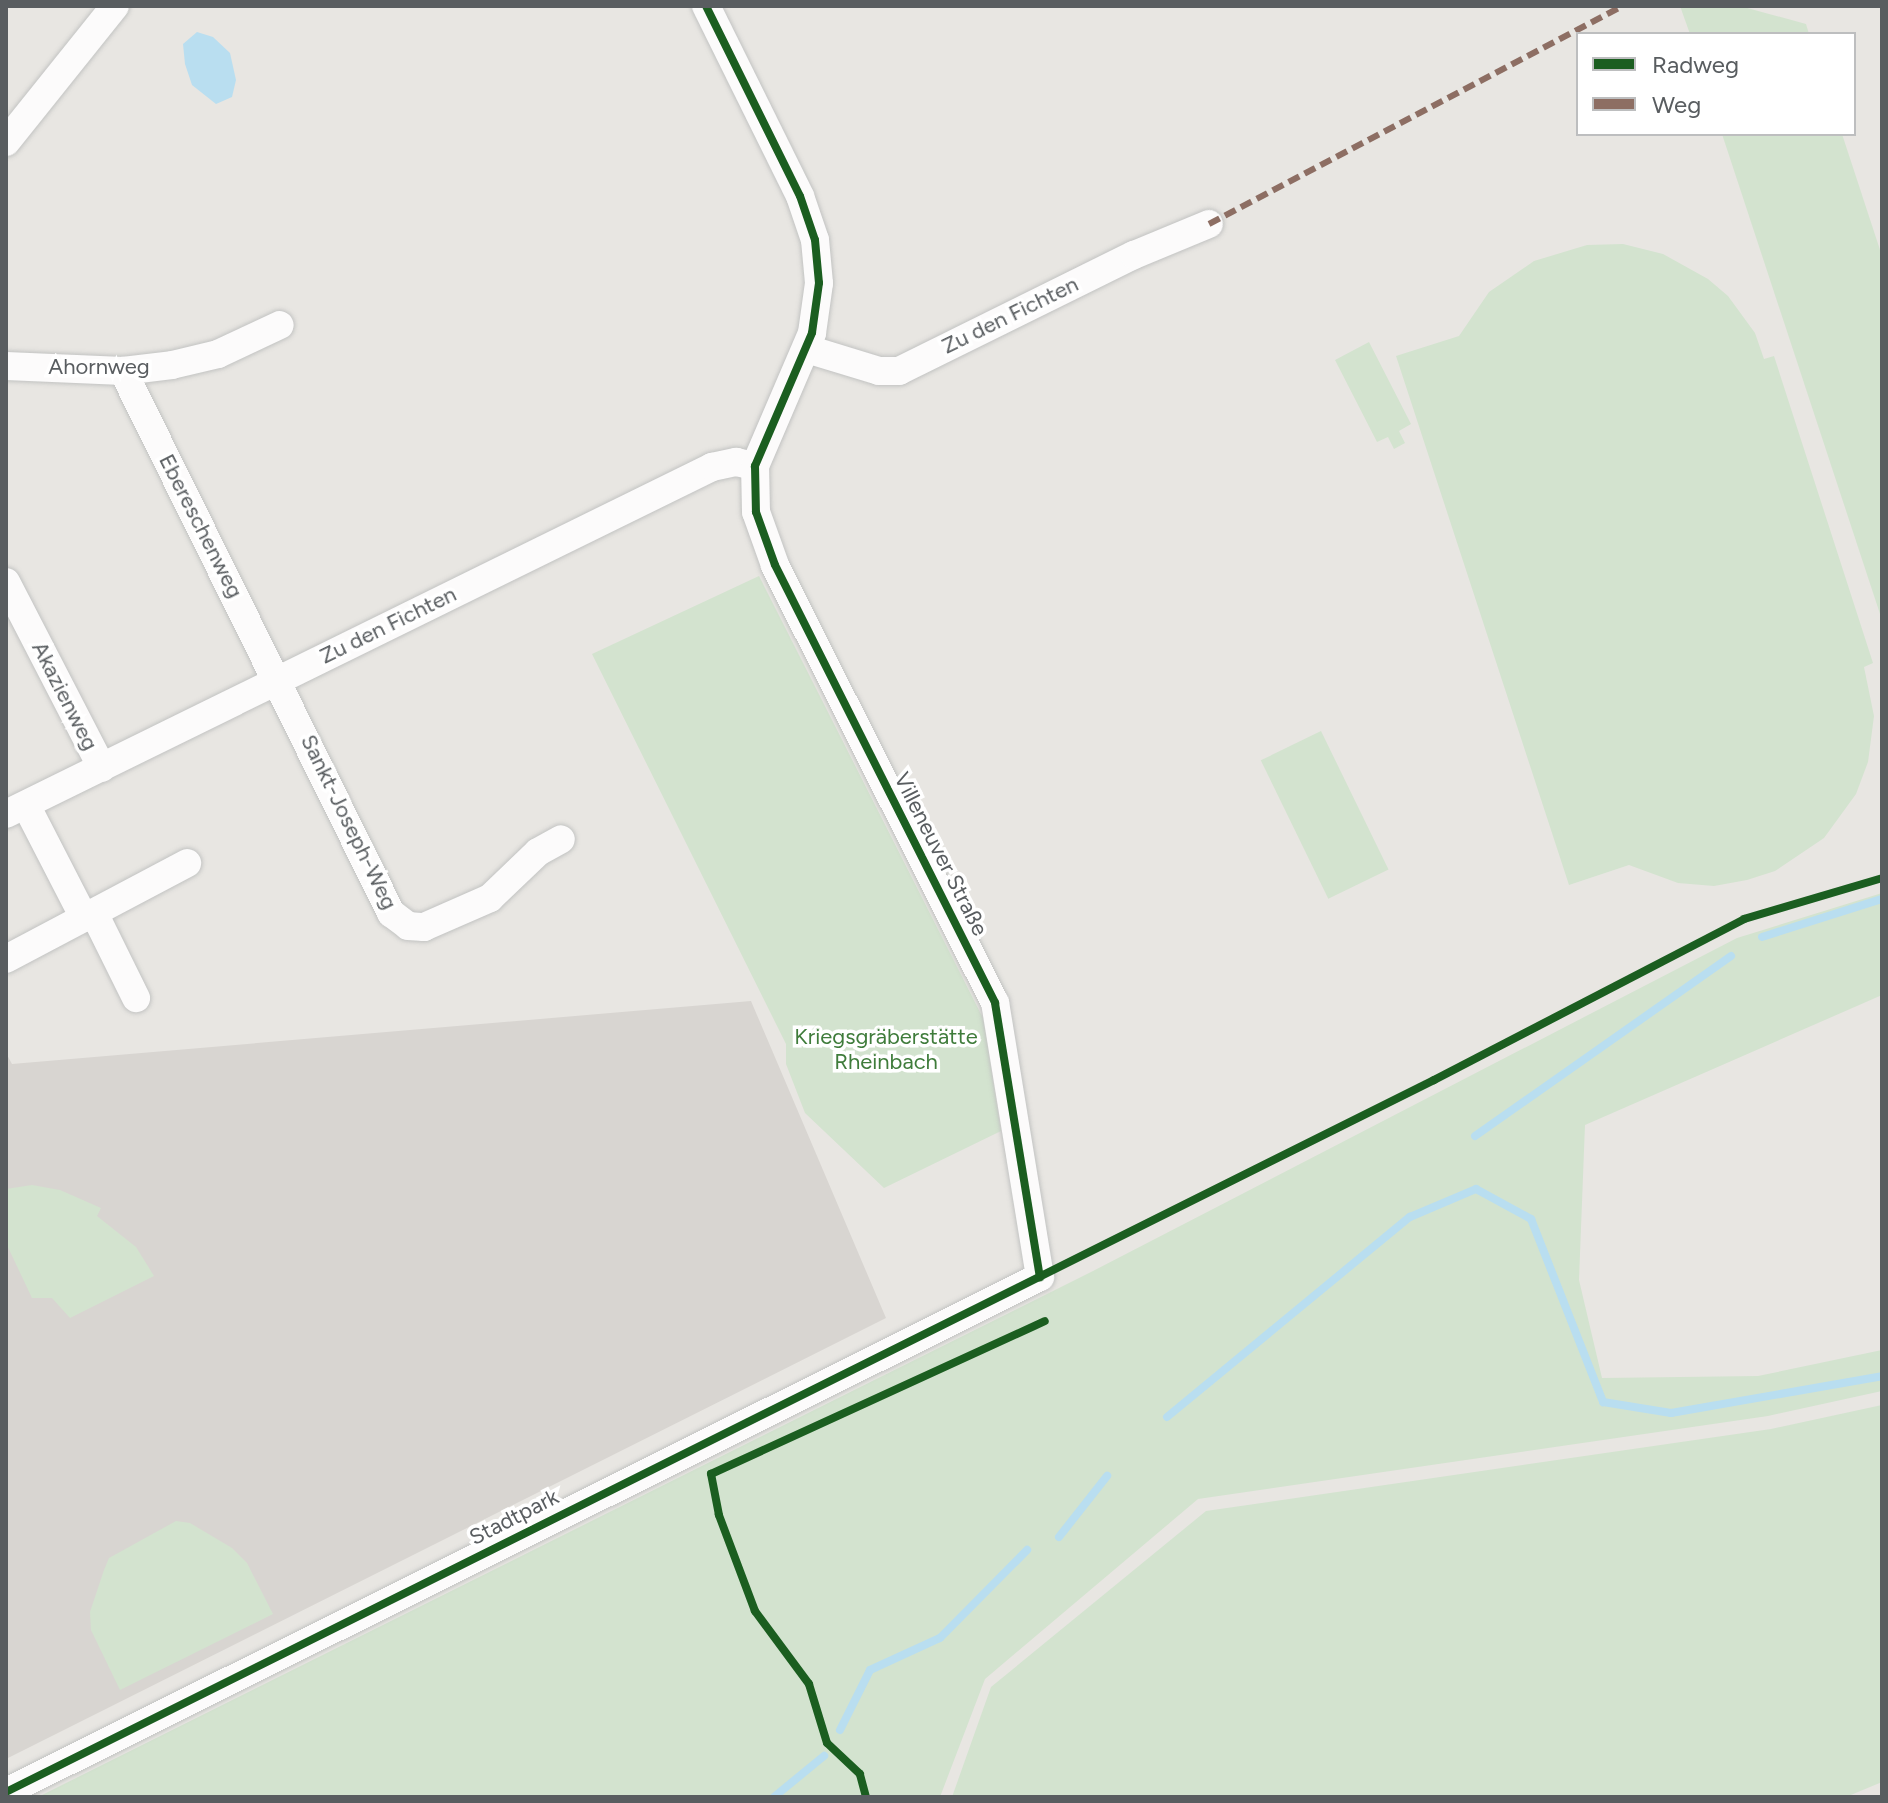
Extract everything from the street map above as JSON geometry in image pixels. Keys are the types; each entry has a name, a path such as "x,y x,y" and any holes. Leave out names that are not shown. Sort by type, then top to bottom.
{"street":[{"path":"6,142 115,6"},
{"path":"706,6 800,196 815,240 819,283 807,349 755,466"},
{"name":"Zu den Fichten","path":"807,349 879,371 899,371 1134,255 1209,224"},
{"name":"Ahornweg","path":"6,366 123,371 218,354 280,325"},
{"name":"Ebereschenweg","path":"123,371 278,680"},
{"name":"Zu den Fichten","path":"136,998 89,915 16,810 712,467 736,462 755,466"},
{"name":"Villeneuver Straße","path":"755,466 756,512 775,565 995,1003 1040,1277"},
{"name":"Akazienweg","path":"6,582 102,768"},
{"name":"Sankt-Joseph-Weg","path":"278,680 391,913 408,926 424,927 490,898 538,852 561,839"},
{"path":"6,959 187,863"},
{"name":"Stadtpark","path":"6,1792 1040,1277"}],"shaded area":[{"path":"751,1001 886,1318 6,1759 6,1053 12,1064"}],"green space":[{"path":"1680,6 1740,6 1806,24 1808,32 1689,32"},
{"path":"1723,136 1843,136 1882,256 1882,620"},
{"path":"1623,244 1663,254 1708,279 1728,296 1755,333 1764,359 1774,356 1873,663 1864,667 1874,716 1868,762 1856,794 1824,838 1775,871 1714,886 1678,883 1629,865 1569,885 1396,356 1459,336 1489,292 1534,261 1587,245"},
{"path":"1369,342 1411,424 1399,431 1405,443 1394,449 1388,437 1377,442 1335,360"},
{"name":"Kriegsgräberstätte Rheinbach","path":"759,576 983,1018 1001,1131 884,1188 805,1113 786,1064 786,1044 592,654"},
{"path":"1321,731 1389,869 1328,899 1261,760"},
{"path":"1882,893 1882,995 1585,1125 1579,1280 1602,1378 1758,1376 1882,1350 1882,1391 1768,1416 1198,1499 985,1679 940,1797 38,1797 1093,1271 1737,938"},
{"path":"32,1185 60,1190 101,1208 97,1216 136,1247 154,1276 70,1318 52,1298 32,1298 6,1243 6,1189"},
{"path":"1882,1405 1882,1782 1846,1797 952,1797 991,1687 1206,1511 1771,1429"},
{"path":"176,1521 190,1523 232,1548 247,1563 273,1614 120,1690 91,1630 90,1612 109,1558"}],"water":[{"path":"197,32 213,37 230,53 236,80 232,97 216,104 192,85 185,64 183,44"}],"waterway":[{"path":"1762,937 1882,899"},
{"path":"1475,1136 1731,956"},
{"path":"1167,1417 1410,1217 1476,1189 1531,1219 1603,1402 1671,1413 1882,1376"},
{"path":"1059,1537 1107,1476"},
{"path":"840,1730 870,1670 940,1638 1027,1550"},
{"path":"774,1797 824,1756"}],"marked path":[{"path":"1209,224 1623,6"}],"cycle path":[{"path":"706,6 800,196 815,240 819,283 812,333 755,466 756,512 775,565 995,1003 1040,1277"},
{"path":"6,1792 1434,1080 1744,919 1882,878"},
{"path":"866,1797 860,1774 827,1743 809,1684 755,1611 719,1515 711,1474 1045,1321"}]}
